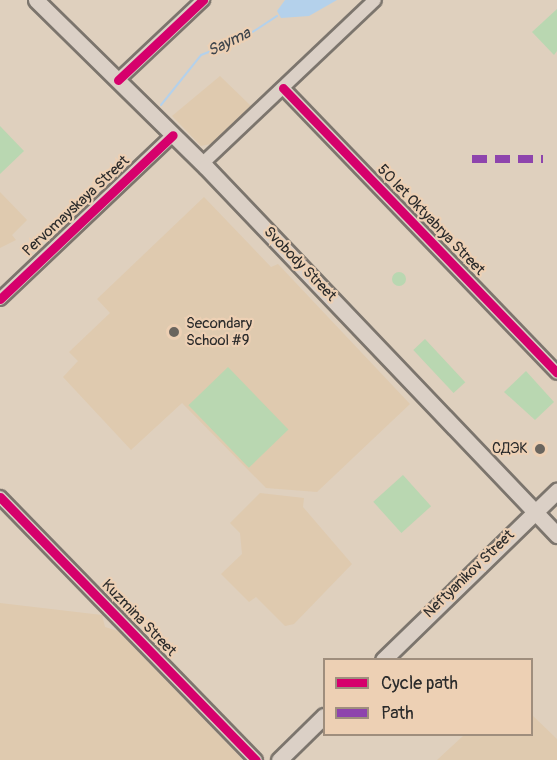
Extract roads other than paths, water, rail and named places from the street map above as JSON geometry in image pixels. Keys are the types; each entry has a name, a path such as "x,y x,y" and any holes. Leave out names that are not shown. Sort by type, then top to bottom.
{"main road":[{"name":"Svobody Street","path":"36,0 202,164 557,534"},
{"name":"Neftyanikov Street","path":"385,658 557,491"},
{"path":"279,760 323,717"}],"street":[{"path":"118,80 203,0"},
{"path":"202,164 375,0"},
{"name":"50 let Oktyabrya Street","path":"283,88 557,373"},
{"name":"Pervomayskaya Street","path":"0,299 173,135"},
{"name":"Kuzmina Street","path":"0,497 256,760"}],"water":[{"path":"285,0 337,0 309,16 281,18 277,11"}],"waterway":[{"name":"Sayma","path":"161,105 201,55 242,39 277,16"}],"place":[{"name":"Secondary School #9","path":"174,332"},
{"name":"СДЭК","path":"540,449"}]}
